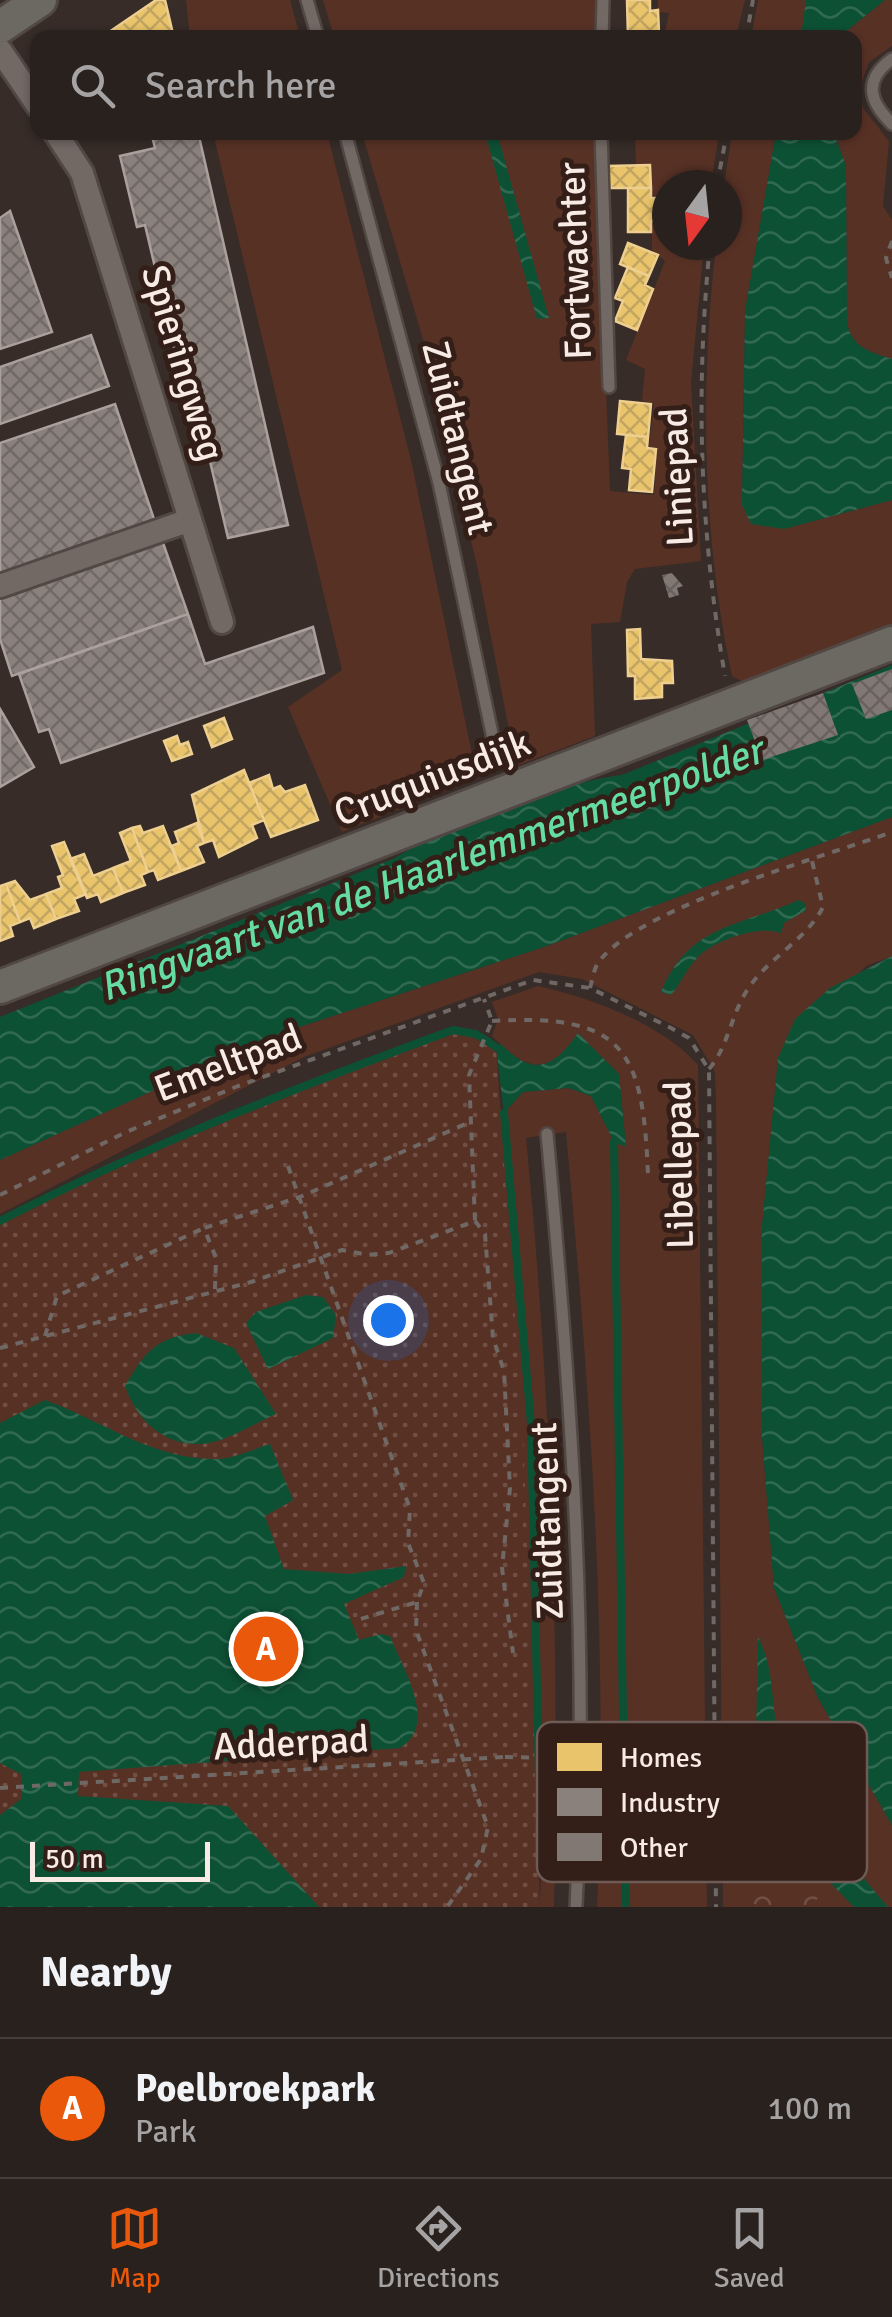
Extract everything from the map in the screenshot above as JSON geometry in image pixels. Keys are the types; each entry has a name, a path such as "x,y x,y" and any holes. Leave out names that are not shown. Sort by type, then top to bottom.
{"street":[{"path":"0,27 40,0"},
{"path":"0,50 30,94"},
{"name":"Spieringweg","path":"60,140 82,173 222,622"},
{"path":"0,586 190,520"},
{"name":"Cruquiusdijk","path":"0,987 892,644"}],"lane":[{"path":"308,0 316,30"},
{"path":"602,30 603,0"},
{"path":"892,59 880,71 872,95 878,112 892,124"},
{"name":"Zuidtangent","path":"347,140 440,482 498,762"},
{"name":"Fortwachter","path":"601,140 610,388"},
{"name":"Zuidtangent","path":"547,1134 573,1411 582,1623 580,1722"},
{"name":"Zuidtangent","path":"576,1907 577,1882"}],"path":[{"path":"748,30 754,0"},
{"path":"720,170 725,140"},
{"path":"892,240 886,258 892,278"},
{"name":"Liniepad","path":"708,260 700,344 702,500 720,644 734,704"},
{"path":"590,988 598,962 618,942 663,916 892,832"},
{"path":"709,1070 719,1058 748,989 815,923 823,907 812,861"},
{"name":"Libellepad","path":"484,999 533,980 590,988 689,1038 709,1070 716,1722"},
{"path":"484,999 492,1021 469,1075 470,1122 475,1221 484,1234 493,1338 504,1372 510,1488 502,1568 513,1653"},
{"name":"Emeltpad","path":"0,1195 126,1132 238,1086 484,999"},
{"path":"492,1021 552,1017 590,1028 632,1062 646,1109 648,1175"},
{"path":"46,1336 57,1296 204,1228 300,1197 470,1122"},
{"path":"288,1166 323,1255 410,1509 408,1542 424,1583 417,1602 416,1630 488,1827 480,1859 447,1907"},
{"path":"0,1348 215,1292 342,1250 368,1255 389,1253 475,1221"},
{"path":"204,1228 216,1258 215,1292"},
{"path":"354,1621 417,1602"},
{"name":"Adderpad","path":"0,1788 537,1758"}],"green space":[{"path":"186,0 290,0 298,30 189,30"},
{"path":"323,0 597,0 597,30 332,30"},
{"path":"658,0 745,0 738,30 665,30 669,13 658,12"},
{"path":"758,0 806,0 804,30 752,30"},
{"path":"885,0 892,0 892,46 869,62 862,84 862,30 848,30"},
{"path":"862,104 889,142 883,206 892,220 892,359 858,344 847,324 846,166 837,140 862,140"},
{"path":"215,140 329,140 411,460 477,778 342,832 288,707 342,670"},
{"path":"364,140 596,140 610,491 654,495 657,447 649,447 654,403 642,401 645,369 626,360 665,261 703,260 691,383 701,561 635,569 627,582 620,622 591,624 595,736 516,766 478,570 425,346"},
{"path":"635,140 718,140 713,170 652,170 652,195 651,165 636,164"},
{"path":"731,140 775,140 745,311 742,505 784,529 892,500 892,625 743,682 732,676 710,515 706,407 715,260 742,260 742,170 726,170"},
{"path":"892,817 892,956 866,966 778,1058 762,1227 762,1436 774,1588 818,1698 832,1722 721,1722 715,1072 693,1035 582,979 539,972 304,1057 0,1214 0,1160 278,1034 547,946"},
{"path":"538,986 580,997 646,1025 698,1065 705,1722 601,1722 595,1519 566,1132 526,1138 552,1522 556,1714 556,1722 537,1722 537,1868 0,1357 471,1094 505,1112 523,1092 568,1088 591,1096 614,1142 626,1146 619,1074 578,1034 556,1058 546,1063 536,1065 516,1057 492,1036 498,1019 492,1002"},
{"path":"453,1030 496,1047 523,1432 540,1907 0,1907 0,1221 111,1168 338,1073"},
{"path":"867,1782 892,1825 892,1907 723,1907 723,1882 867,1882"},
{"path":"541,1882 554,1882 554,1907 540,1907"},
{"path":"598,1882 707,1882 707,1907 597,1907"},
{"path":"742,1882 818,1882 825,1887 812,1907 751,1904"}],"water":[{"path":"806,0 885,0 848,30 802,30"},
{"path":"487,140 499,140 549,318 537,319"},
{"path":"775,140 837,140 846,166 847,324 858,344 892,359 892,500 784,529 751,524 742,505 745,311"},
{"name":"Ringvaart van de Haarlemmermeerpolder","path":"892,665 892,817 547,946 278,1034 0,1160 0,1017 395,858 475,819 567,787 622,775"},
{"path":"799,900 806,904 805,911 784,923 781,933 750,933 716,945 695,960 671,995 661,992 686,953 701,940"},
{"path":"892,956 892,1825 867,1782 867,1722 832,1722 818,1698 774,1588 762,1436 762,1226 778,1058 795,1019 830,988"},
{"path":"578,1033 619,1074 626,1147 614,1142 591,1096 568,1088 523,1092 504,1113 496,1047 501,1044 523,1061 542,1064 560,1055"},
{"path":"306,1295 323,1297 336,1315 333,1338 268,1369 246,1323 256,1312"},
{"path":"196,1333 234,1348 276,1414 230,1436 202,1444 175,1441 144,1420 125,1386 132,1374 161,1343"},
{"path":"45,1400 149,1446 193,1458 223,1459 270,1444 293,1500 265,1516 284,1569 349,1574 406,1566 404,1577 344,1604 359,1640 381,1634 390,1636 409,1680 417,1725 400,1748 79,1772 78,1796 228,1806 319,1907 0,1907 0,1815 21,1799 21,1774 0,1763 0,1423"},
{"path":"758,1637 768,1665 776,1722 756,1722"},
{"path":"829,1882 867,1882 888,1907 854,1907"}],"building: Homes":[{"path":"156,0 165,0 172,30 112,30"},
{"path":"627,0 650,0 650,11 658,10 659,30 628,30"},
{"path":"650,165 651,188 608,188 608,166"},
{"path":"628,188 651,188 651,232 628,232"},
{"path":"628,243 652,253 652,260 656,260 649,276 620,264"},
{"path":"628,267 649,276 645,285 653,289 637,330 615,321 623,301 615,298"},
{"path":"620,401 651,404 648,437 617,434"},
{"path":"626,435 648,437 647,448 656,449 652,492 629,490 631,469 622,468"},
{"path":"640,629 641,659 672,661 673,683 662,683 662,697 635,699 635,676 628,676 627,630"},
{"path":"224,718 232,739 212,747 204,726"},
{"path":"177,736 180,745 188,742 192,754 172,761 164,741"},
{"path":"244,770 264,820 252,825 257,838 219,857 213,840 204,843 192,795"},
{"path":"269,775 273,789 280,786 285,792 305,785 318,820 271,837 249,783"},
{"path":"197,823 204,843 197,846 204,862 181,871 172,846 179,843 175,832"},
{"path":"140,826 143,833 163,826 181,871 158,880 154,870 148,872 132,828"},
{"path":"132,828 148,872 141,875 145,885 123,893 113,868 131,861 120,833"},
{"path":"64,842 86,894 74,899 79,911 56,919 46,894 62,888 58,877 63,875 52,846"},
{"path":"84,854 93,876 113,868 123,893 101,902 98,894 87,898 70,859"},
{"path":"15,881 30,900 46,894 56,919 34,928 30,918 20,922 6,884"},
{"path":"6,884 20,922 10,926 13,936 0,941 0,886"}],"building: Industry":[{"path":"153,140 200,140 288,525 228,538 187,363 178,365 145,225 137,227 120,156 155,148"},
{"path":"10,211 52,332 0,349 0,218"},
{"path":"91,335 109,386 0,424 0,367"},
{"path":"115,404 155,522 0,575 0,443"},
{"path":"162,540 188,614 12,676 0,639 0,595"},
{"path":"188,614 205,664 313,627 324,673 61,763 49,729 39,732 19,674"},
{"path":"0,709 34,767 0,787"}],"building: Other":[{"path":"672,573 683,586 677,588 679,595 669,598 662,575"},
{"path":"892,669 892,710 866,719 852,684"},
{"path":"823,693 838,735 762,760 747,720"}],"waterway":[{"path":"0,1221 224,1118 453,1030 476,1034 496,1047"},
{"path":"504,1113 531,1424 538,1722"},
{"path":"614,1142 623,1722"},
{"path":"626,1882 626,1907"}],"place":[{"name":"Poelbroekpark","path":"266,1649"}]}
